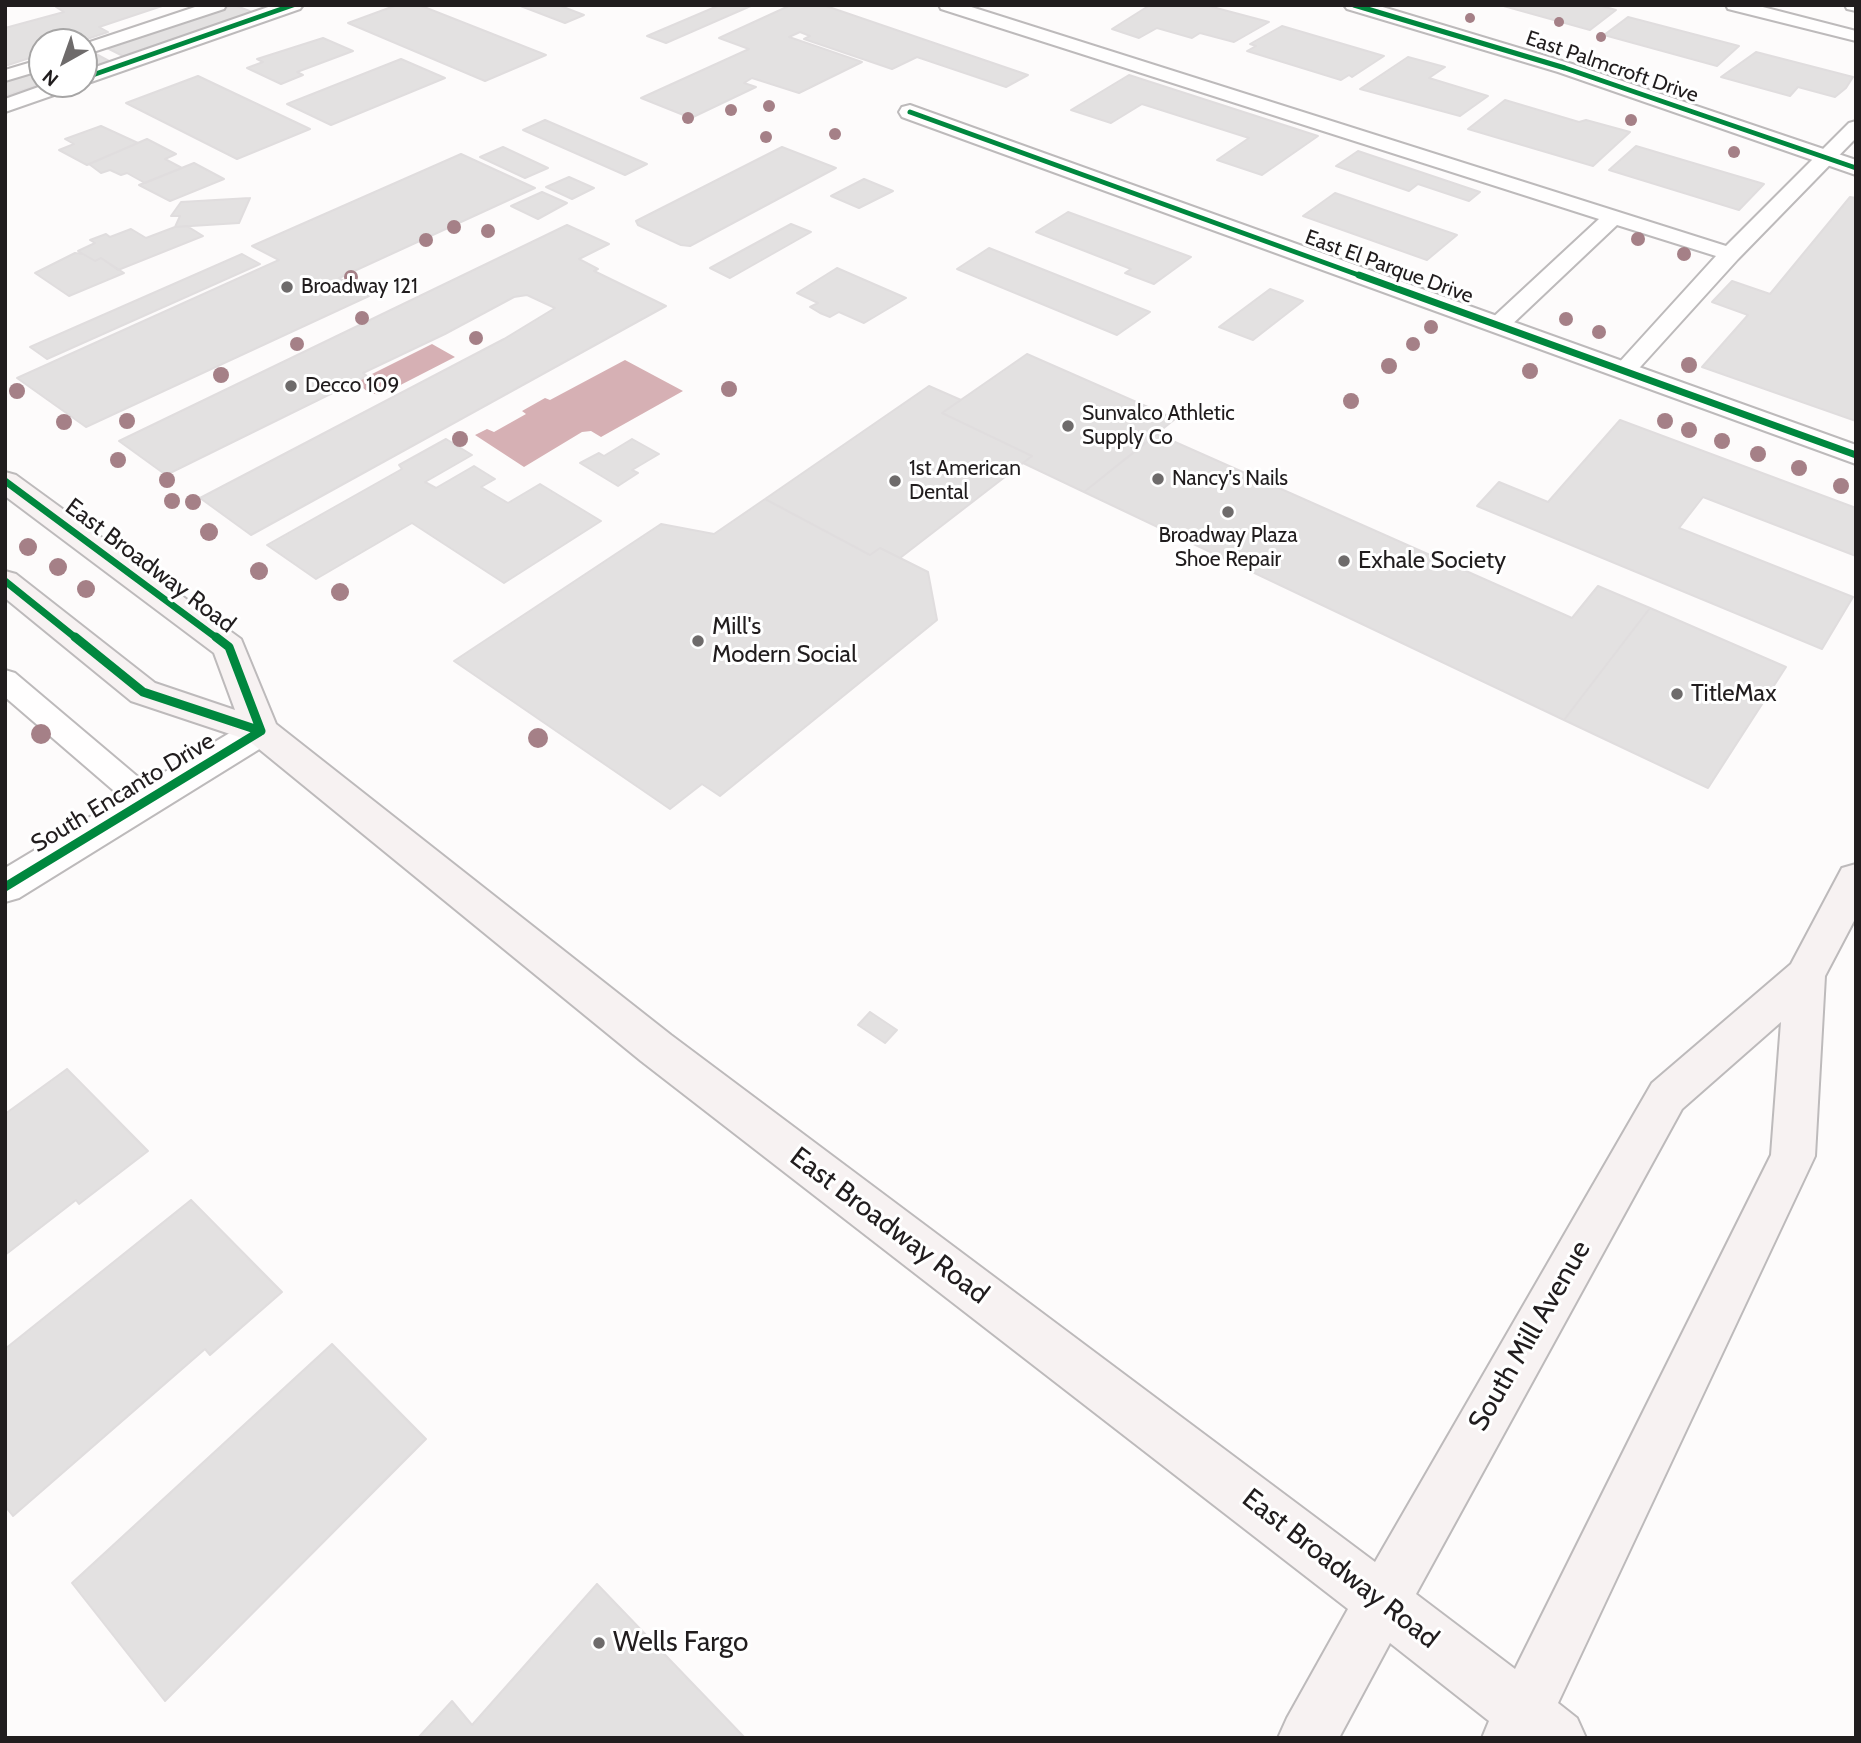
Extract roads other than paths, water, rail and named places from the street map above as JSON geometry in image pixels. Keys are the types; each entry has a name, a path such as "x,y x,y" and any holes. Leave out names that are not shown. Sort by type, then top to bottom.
{"main road":[{"name":"East Broadway Road","path":"5,481 229,647 261,731"},
{"name":"East Broadway Road","path":"5,581 144,692 261,731 656,1048 1381,1601 1531,1729"},
{"name":"South Mill Avenue","path":"1307,1738 1381,1601 1667,1096 1805,976 1856,879"},
{"name":"South Mill Avenue","path":"1531,1729 1793,1156 1805,976"}],"street":[{"path":"98,73 293,5"},
{"name":"East Palmcroft Drive","path":"1354,5 1565,68 1856,168"},
{"path":"5,106 28,98"},
{"name":"East El Parque Drive","path":"910,112 1856,455"},
{"name":"South Encanto Drive","path":"5,887 261,731"}],"lane":[{"path":"98,45 218,5"},
{"path":"947,5 1730,254"},
{"path":"1734,5 1856,36"},
{"path":"5,76 28,69"},
{"path":"1624,371 1730,254 1856,127"},
{"path":"1498,325 1612,216"},
{"path":"5,680 146,802"}],"place":[{"name":"Broadway 121","path":"287,287"},
{"name":"Decco 109","path":"291,386"},
{"name":"Sunvalco Athletic Supply Co","path":"1068,426"},
{"name":"Nancy's Nails","path":"1158,479"},
{"name":"1st American Dental","path":"895,481"},
{"name":"Broadway Plaza Shoe Repair","path":"1228,512"},
{"name":"Exhale Society","path":"1344,561"},
{"name":"Mill's Modern Social","path":"698,641"},
{"name":"TitleMax","path":"1677,694"},
{"name":"Wells Fargo","path":"599,1643"}]}
